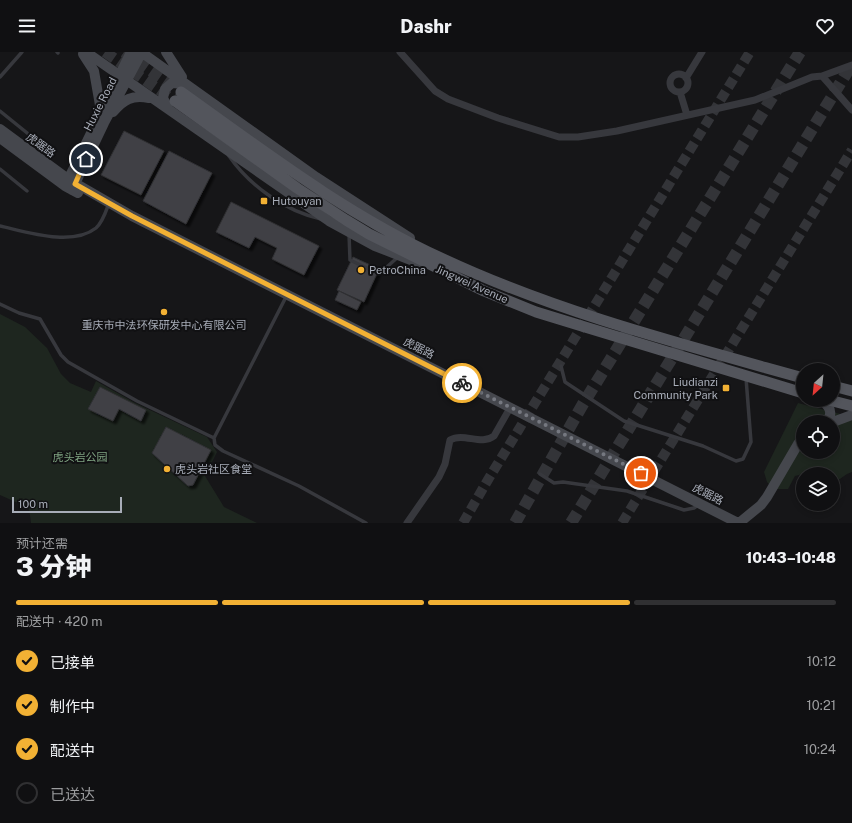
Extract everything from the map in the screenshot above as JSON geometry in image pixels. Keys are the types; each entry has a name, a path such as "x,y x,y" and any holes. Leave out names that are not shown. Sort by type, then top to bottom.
{"main road":[{"name":"Jingwei Avenue","path":"178,97 301,179 374,222 440,258 553,304 796,376"},
{"name":"Jingwei Avenue","path":"178,97 297,188 346,220 444,272 484,291 536,312 796,391"},
{"path":"840,388 852,392"},
{"path":"840,403 852,406"}],"street":[{"path":"82,52 94,71 101,111"},
{"path":"86,52 152,98"},
{"name":"Huxie Road","path":"70,185 104,123 131,52"},
{"path":"142,52 178,97 224,149 349,233 399,256 444,272"},
{"name":"Huxie Road","path":"70,185 101,111 122,78 142,52"},
{"path":"166,52 170,62 178,97"},
{"path":"400,52 435,91 448,99 498,118 559,137 578,137 609,132 755,100 812,77 822,76 852,65"},
{"path":"686,78 702,52"},
{"path":"686,78 678,75 672,80 672,88 680,92 687,115"},
{"path":"822,76 852,110"},
{"path":"680,92 687,88 688,83 686,78"},
{"path":"104,123 119,105 130,98 137,96 152,98 178,97"},
{"name":"虎踞路","path":"0,129 70,185"},
{"name":"虎踞路","path":"0,138 70,185 738,523"},
{"path":"407,523 439,477 445,464 450,440 460,437 486,440 490,439 494,436 510,408"},
{"path":"840,419 852,415"},
{"path":"738,523 764,501 796,447"}],"lane":[{"path":"0,77 22,52"},
{"path":"0,111 42,145"},
{"path":"0,169 27,191"},
{"path":"0,226 53,238 68,237 88,232 97,227 109,205"},
{"path":"349,233 350,260 373,272 379,274 399,256"},
{"path":"287,294 214,438 215,445 218,448 299,486 366,523"},
{"path":"0,304 19,313 40,319 61,355 68,362 136,401 214,438"},
{"path":"561,366 565,382 624,421 704,446 736,461 743,459 752,442 746,377"},
{"path":"540,474 554,484 563,482 627,491 684,510 694,508 700,503"}],"green space":[{"name":"虎头岩公园","path":"0,314 25,327 47,348 61,374 70,383 91,392 96,381 135,403 207,437 217,452 205,476 224,507 257,523 31,523 29,508 0,495"},
{"path":"796,407 813,407 852,417 852,472 840,479 840,467 796,467 796,476 788,489 773,489 767,482 764,472"}],"building":[{"path":"124,131 164,151 141,195 101,175"},
{"path":"169,151 212,173 186,224 143,201"},
{"path":"231,202 319,246 304,275 272,259 277,248 255,237 249,248 216,232"},
{"path":"353,257 379,269 364,302 337,290"},
{"path":"339,291 361,302 357,310 335,300"},
{"path":"100,387 146,410 141,421 119,409 113,421 88,409"},
{"path":"166,427 211,450 193,485 188,486 152,453"}],"tunnel":[{"path":"105,52 175,101"},
{"path":"124,52 181,92"},
{"path":"463,523 489,478 750,52"},
{"path":"515,523 583,404 800,52"},
{"path":"571,523 852,64"},
{"path":"622,523 852,150"}],"way so far":[{"path":"462,383 641,473"}],"place":[{"name":"Hutouyan","path":"264,201"},
{"name":"PetroChina","path":"361,270"},
{"name":"重庆市中法环保研发中心有限公司","path":"164,312"},
{"name":"Liudianzi Community Park","path":"726,388"},
{"name":"虎头岩社区食堂","path":"167,469"}],"route":[{"path":"86,159 75,184 110,202 132,216 462,383"}]}
